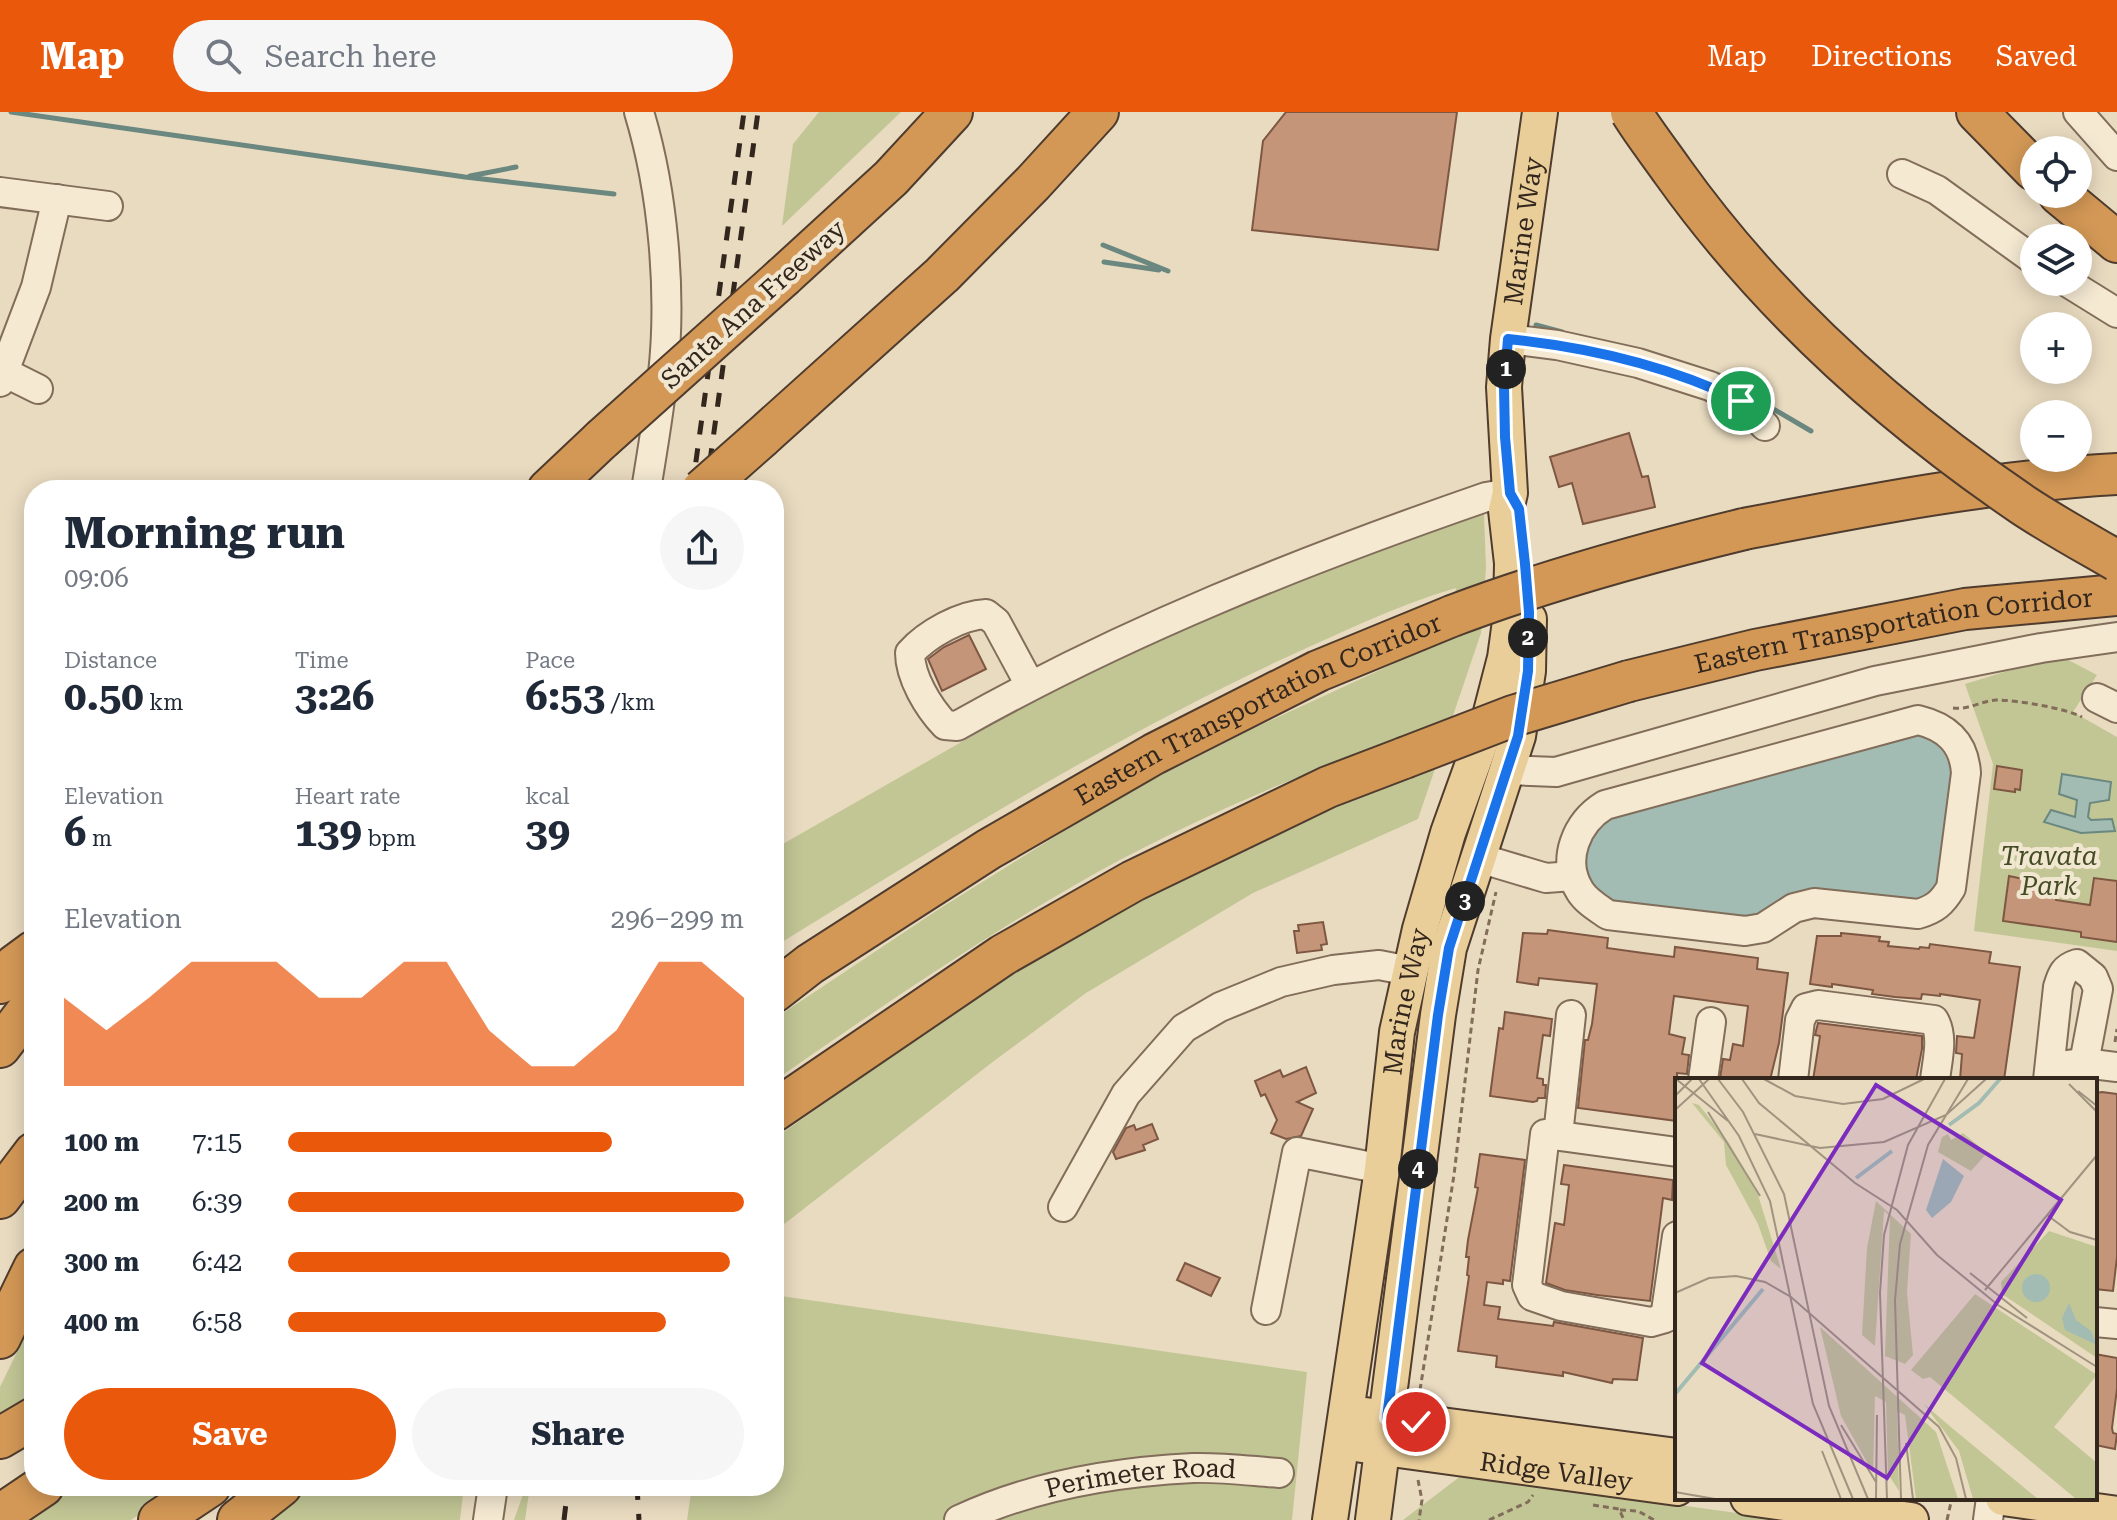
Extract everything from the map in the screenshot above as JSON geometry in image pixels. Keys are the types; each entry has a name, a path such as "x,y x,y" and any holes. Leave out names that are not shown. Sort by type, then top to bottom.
{"highway":[{"path":"832,232 873,162 918,112"},
{"name":"Santa Ana Freeway","path":"559,480 891,178 952,112"},
{"path":"713,480 942,275 1098,112"},
{"path":"1631,112 1702,213 1747,267 1833,357 1909,421 2025,506 2117,561"},
{"path":"1977,112 2020,156"},
{"path":"2076,208 2117,242"},
{"name":"Eastern Transportation Corridor","path":"792,970 989,849 1154,754 1318,671 1507,595 1634,556 1744,529 1897,499 2067,477 2117,474"},
{"name":"Eastern Transportation Corridor","path":"784,1104 1003,955 1133,881 1328,787 1513,716 1629,681 1755,650 1965,609 2117,595"},
{"path":"0,983 24,958"},
{"path":"0,1047 24,1015"},
{"path":"0,1198 24,1166"},
{"path":"0,1338 24,1289"},
{"path":"0,1438 24,1424"},
{"path":"3,1513 28,1496"},
{"path":"159,1520 195,1496"},
{"path":"238,1520 268,1496"}],"main road":[{"name":"Marine Way","path":"1330,1520 1382,1169 1397,1032 1410,971 1448,833 1490,716 1505,658 1512,563 1506,510 1510,493 1504,387 1540,112"},
{"name":"Marine Way","path":"1373,1520 1449,948 1491,862 1508,770 1518,736 1528,671 1529,627 1519,509 1510,493"},
{"name":"Ridge Valley","path":"1344,1426 1675,1488"},
{"name":"Ridge Valley","path":"1384,1433 1675,1456"},
{"path":"1763,1500 1911,1520"},
{"path":"2017,1500 2117,1514"}],"street":[{"path":"639,112 656,183 665,264 664,372 648,480"},
{"path":"2078,112 2117,156"},
{"path":"1902,174 1937,190 2020,250"},
{"path":"0,192 108,206"},
{"path":"38,389 2,375 36,287 57,199"},
{"path":"2090,296 2117,313"},
{"path":"1508,339 1557,345 1638,363 1710,386 1741,401 1765,426"},
{"path":"1030,685 1187,611 1343,547 1486,497 1510,493"},
{"path":"1508,770 1556,772 1875,681 2041,648 2114,651"},
{"path":"1918,720 1944,730 1956,740 1965,756 1966,773 1951,888 1933,910 1918,914 1814,903 1794,908 1763,928 1745,931 1608,915 1586,898 1573,876 1570,860 1581,827 1605,805 1918,720"},
{"path":"1491,862 1546,878 1573,876"},
{"path":"2048,1078 2058,987 2067,967 2077,964 2093,977 2098,989 2084,1063"},
{"path":"1063,1207 1126,1094 1184,1028 1220,1007 1281,982 1333,970 1379,965 1410,971"},
{"path":"1793,1078 1800,1020 1806,1008 1818,1005 1934,1020 1939,1028 1935,1078"},
{"path":"1571,1015 1527,1285 1532,1296 1561,1306 1651,1322 1665,1318 1675,1250"},
{"path":"1703,1078 1711,1022"},
{"path":"2049,1078 2063,1066 2084,1063 2117,1067"},
{"path":"1552,1134 1675,1152"},
{"path":"1266,1310 1297,1152 1382,1169"},
{"path":"2097,1322 2117,1324"},
{"name":"Perimeter Road","path":"959,1520 1037,1491 1110,1475 1195,1468 1279,1473"},
{"path":"488,1520 492,1496"},
{"path":"1988,1520 1991,1500"}],"path":[{"path":"1918,720 1918,714 1924,709 1970,708 1996,700 2071,711 2083,717 2107,703"},
{"path":"1420,1390 1454,1175 1491,862"},
{"path":"1417,1477 1422,1500 1419,1520"},
{"path":"1489,1520 1528,1502 1533,1495"},
{"path":"1947,1520 1952,1500"},
{"path":"1619,1509 1638,1511 1654,1520"}],"green space":[{"path":"819,112 901,112 782,226 793,144"},
{"path":"1484,514 1486,568 1481,633 1418,819 1253,893 1086,993 784,1224 784,1132 970,1003 1091,927 1206,866 1402,777 1407,735 1249,798 1096,873 973,947 784,1074 784,1012 939,909 1115,799 1250,730 1445,640 1456,588 1342,632 1147,727 1021,797 784,941 784,843 1042,696 1191,621"},
{"name":"Travata Park","path":"2059,655 2097,675 2073,712 2117,737 2117,951 1974,931 1993,764 1965,684"},
{"path":"784,1296 1307,1372 1292,1520 687,1520 691,1496 784,1496"},
{"path":"24,1338 24,1399 0,1414 0,1387"},
{"path":"1462,1475 1788,1520 1403,1520"},
{"path":"55,1496 166,1496 131,1520 27,1520 26,1515"},
{"path":"294,1496 463,1496 460,1520 264,1520"},
{"path":"522,1496 529,1496 525,1520 514,1520"}],"water":[{"path":"1910,729 1939,734 1959,770 1935,900 1751,923 1616,911 1582,879 1583,841 1602,816"},
{"path":"2062,774 2111,782 2109,800 2090,803 2088,817 2091,820 2112,819 2115,831 2081,833 2044,822 2051,810 2075,817 2077,800 2059,794"}],"building":[{"path":"1286,112 1457,112 1438,250 1252,230 1263,141"},
{"path":"1629,433 1642,477 1648,476 1655,507 1583,524 1572,483 1559,487 1550,457"},
{"path":"969,635 986,669 942,691 928,659"},
{"path":"1997,766 2022,770 2020,790 1994,789"},
{"path":"2009,876 2057,886 2056,900 2090,905 2094,878 2117,881 2117,942 2081,937 2081,932 2003,921"},
{"path":"1323,922 1327,944 1321,945 1322,950 1297,953 1294,931 1299,931 1298,925"},
{"path":"1548,930 1608,938 1607,948 1674,957 1675,947 1758,958 1757,969 1788,973 1779,1043 1770,1078 1720,1078 1723,1059 1730,1060 1733,1044 1743,1046 1748,1006 1674,996 1669,1034 1685,1038 1682,1054 1689,1055 1687,1074 1677,1073 1675,1078 1675,1121 1578,1108 1585,1040 1588,1040 1592,1024 1597,984 1539,978 1538,985 1517,982 1523,933 1547,934"},
{"path":"1841,933 1880,937 1879,941 1889,942 1888,946 1919,949 1929,948 1930,944 1991,952 1989,963 2020,967 2004,1078 1960,1078 1962,1054 1956,1053 1957,1036 1974,1038 1980,1000 1940,994 1922,994 1921,999 1895,997 1872,994 1873,990 1810,984 1817,936 1841,936"},
{"path":"1505,1012 1552,1019 1550,1036 1543,1035 1537,1078 1543,1079 1543,1085 1546,1085 1545,1098 1533,1102 1490,1096 1499,1028 1503,1029"},
{"path":"1818,1023 1922,1036 1916,1078 1813,1078 1820,1036 1815,1035"},
{"path":"1306,1067 1316,1093 1297,1102 1313,1109 1301,1136 1286,1139 1271,1133 1277,1120 1255,1081 1280,1070 1283,1077"},
{"path":"2097,1093 2117,1094 2117,1257 2113,1291 2097,1289"},
{"path":"1152,1124 1158,1139 1143,1145 1145,1150 1116,1159 1113,1152 1126,1128 1134,1125 1136,1130"},
{"path":"1480,1154 1525,1160 1510,1281 1503,1280 1503,1284 1487,1282 1484,1305 1500,1307 1498,1319 1553,1326 1554,1322 1643,1338 1637,1380 1613,1379 1612,1383 1563,1372 1563,1376 1496,1367 1497,1356 1458,1351 1469,1276 1469,1257 1466,1257 1478,1188 1475,1187"},
{"path":"1564,1165 1673,1180 1672,1200 1663,1198 1650,1301 1565,1290 1546,1283 1555,1223 1564,1225 1569,1185 1561,1184"},
{"path":"1185,1263 1220,1278 1211,1296 1177,1280"},
{"path":"2097,1354 2117,1358 2112,1428 2113,1433 2117,1434 2115,1449 2097,1445"}],"waterway":[{"path":"11,112 465,177 614,194"},
{"path":"470,176 516,167"},
{"path":"1103,245 1168,271"},
{"path":"1104,262 1159,270"},
{"path":"1536,325 1562,332"},
{"path":"1753,397 1811,431"}],"railway":[{"path":"693,480 744,112"},
{"path":"707,480 758,112"},
{"path":"564,1520 567,1496"},
{"path":"638,1496 639,1520"}],"route":[{"path":"1416,1422 1387,1418 1438,1015 1449,948 1518,736 1528,671 1529,612 1525,564 1519,509 1510,493 1505,437 1504,387 1508,339 1557,345 1638,363 1710,386 1741,401"}]}
